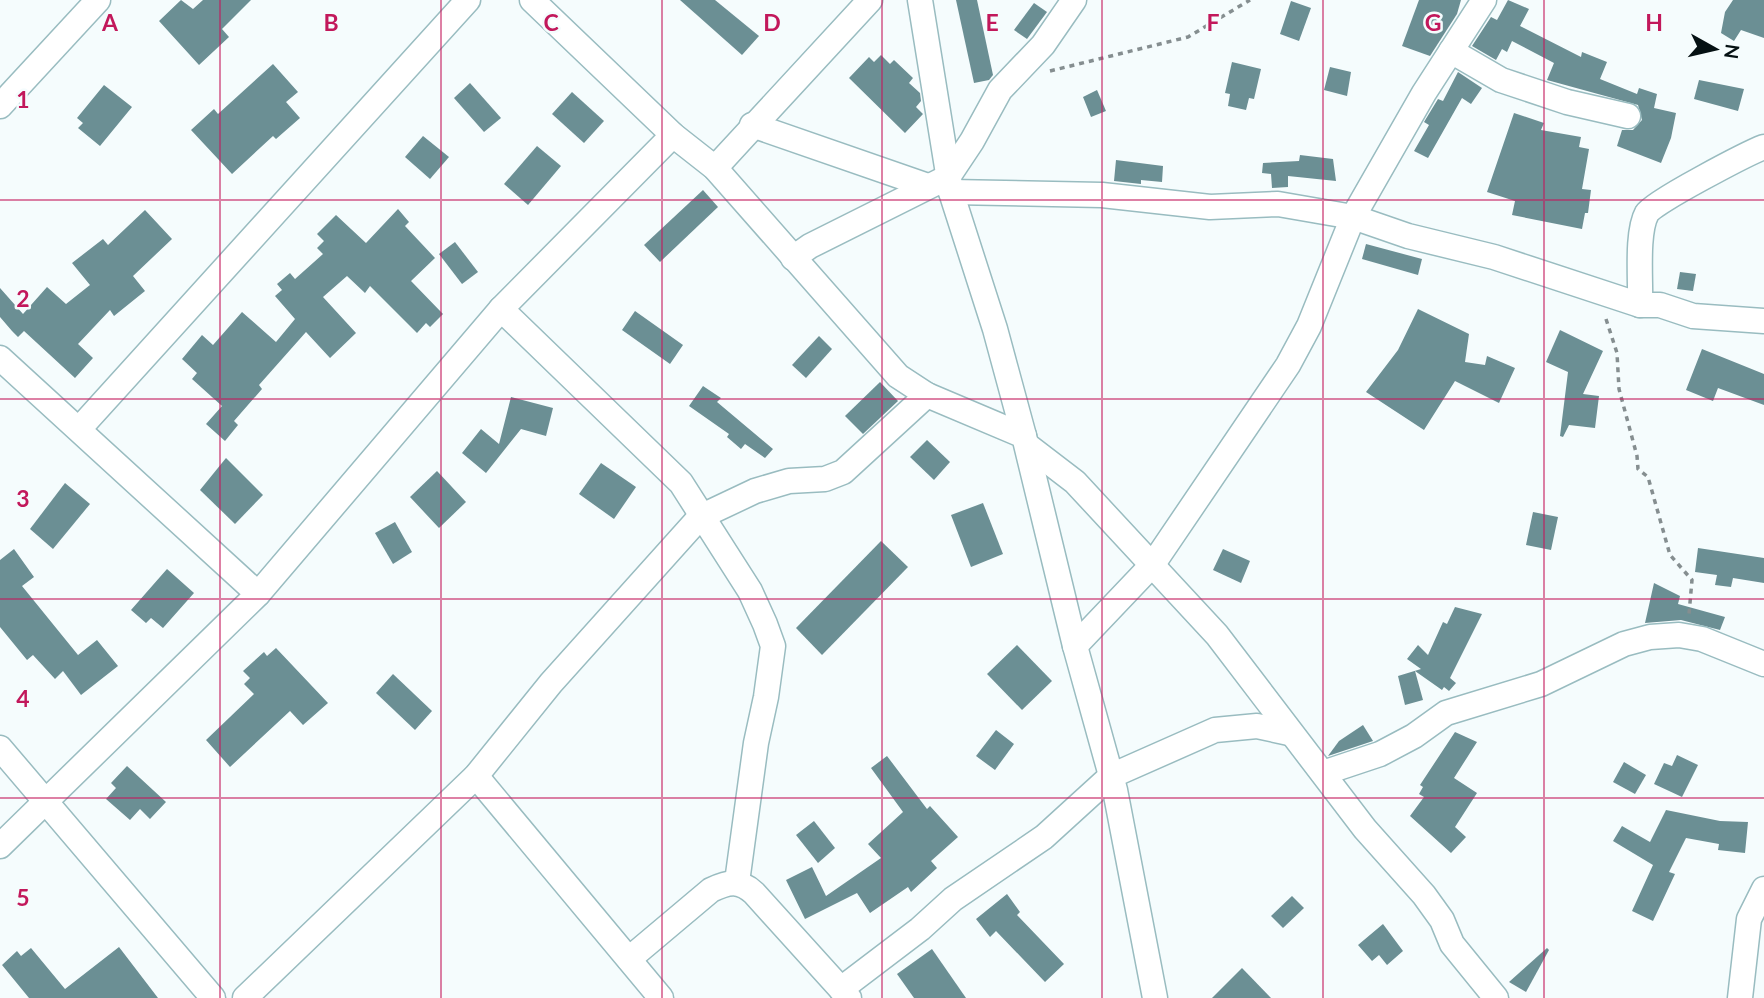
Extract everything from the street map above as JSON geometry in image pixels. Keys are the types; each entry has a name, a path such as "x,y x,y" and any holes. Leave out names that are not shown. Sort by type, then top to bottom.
{"street":[{"path":"0,106 98,0"},
{"path":"80,428 468,0"},
{"path":"533,0 673,135 715,168 898,376 927,395 1026,441 1075,482 1217,635 1289,733 1365,829 1424,895 1442,920 1452,944 1496,998"},
{"path":"715,168 870,0"},
{"path":"920,0 942,185 995,329 1026,441 1075,646 1111,776 1155,998"},
{"path":"793,258 810,246 942,185 972,141 1000,90 1043,45 1074,0"},
{"path":"1075,646 1153,564 1288,365 1309,326 1353,217 1484,0"},
{"path":"1451,51 1501,80 1567,102 1628,116"},
{"path":"752,125 942,185 1102,195 1210,207 1278,204 1353,217 1431,243 1494,257 1640,305 1660,305 1693,316 1764,321"},
{"path":"0,846 258,594 501,309 673,135"},
{"path":"1640,305 1642,227 1647,211 1664,198 1764,147"},
{"path":"501,309 681,483 700,517 750,591 773,646 737,882"},
{"path":"0,358 80,428 258,594"},
{"path":"245,998 476,776 551,683 700,517 755,491 789,481 825,479 844,472 927,395"},
{"path":"1323,773 1380,754 1414,736 1446,713 1541,684 1623,644 1650,637 1679,635 1702,639 1764,664"},
{"path":"629,959 711,890 724,883 737,882 754,892 845,994 953,899 1044,837 1111,776 1215,730 1257,726 1289,733"},
{"path":"0,748 213,998"},
{"path":"476,776 661,998"},
{"path":"1740,998 1749,919 1764,889"}],"path":[{"path":"1049,71 1188,37 1250,0"},
{"path":"1594,291 1614,339 1619,389 1637,456 1637,469 1648,477 1670,555 1692,580 1692,604 1679,635"}],"building":[{"path":"181,0 193,9 203,0 251,0 222,29 229,37 199,65 159,21"},
{"path":"680,0 715,0 759,36 742,55"},
{"path":"956,0 977,0 993,75 989,80 974,83"},
{"path":"1419,0 1461,0 1457,14 1430,56 1402,46"},
{"path":"1508,0 1529,9 1520,26 1581,57 1582,52 1607,62 1600,79 1637,94 1639,88 1657,94 1654,108 1676,113 1671,138 1661,163 1617,146 1622,130 1633,130 1642,120 1638,105 1547,80 1554,63 1512,41 1507,52 1502,49 1496,60 1472,46 1491,17 1497,20"},
{"path":"1733,0 1764,0 1764,38 1741,30 1734,41 1721,33 1725,12"},
{"path":"1291,1 1311,8 1299,41 1280,34"},
{"path":"1034,3 1047,12 1027,39 1014,30"},
{"path":"881,55 890,64 894,60 913,78 909,83 920,93 921,101 916,107 923,114 905,133 849,78 869,57 874,62"},
{"path":"1232,62 1261,69 1254,99 1249,98 1246,110 1228,106 1230,94 1225,93"},
{"path":"273,64 298,92 286,102 300,118 276,139 273,136 232,174 191,130 214,109 218,114"},
{"path":"1330,67 1351,72 1347,96 1324,90"},
{"path":"1458,72 1482,88 1471,104 1462,98 1428,158 1414,151 1429,125 1424,122 1438,99 1443,101"},
{"path":"1699,80 1744,89 1738,111 1694,99"},
{"path":"470,83 501,118 484,132 454,98"},
{"path":"104,85 132,107 100,146 78,128 83,123 77,118"},
{"path":"1097,90 1106,111 1091,117 1083,97"},
{"path":"572,92 604,121 584,143 552,114"},
{"path":"1514,113 1544,123 1541,130 1581,137 1579,147 1589,149 1582,189 1591,190 1588,213 1585,213 1582,229 1512,215 1515,201 1487,192"},
{"path":"423,136 449,157 430,179 405,157"},
{"path":"537,146 561,166 528,205 504,184"},
{"path":"1300,155 1333,159 1336,181 1288,176 1288,187 1272,188 1271,174 1262,173 1263,163 1299,161"},
{"path":"1116,160 1163,166 1162,182 1141,180 1141,184 1114,181"},
{"path":"703,190 718,207 660,262 644,245"},
{"path":"398,209 409,222 405,226 435,258 411,281 443,314 430,327 426,323 417,333 370,286 365,293 347,276 323,297 356,333 330,358 306,332 259,385 262,389 234,421 238,425 225,441 206,424 222,406 192,379 197,373 182,359 202,335 213,345 242,312 276,342 295,319 275,296 282,290 277,284 290,273 295,279 323,254 317,248 324,241 317,234 336,215 366,243"},
{"path":"145,210 172,239 133,276 145,291 114,316 110,310 78,344 93,358 75,378 24,331 18,337 0,317 0,288 23,314 47,287 66,304 90,285 72,263 103,239 108,245"},
{"path":"455,242 478,272 462,284 439,254"},
{"path":"1366,244 1422,259 1418,275 1362,259"},
{"path":"1680,272 1696,274 1693,291 1677,289"},
{"path":"1418,309 1469,334 1465,362 1485,365 1487,356 1515,368 1499,403 1455,381 1424,430 1366,392 1398,350"},
{"path":"635,311 683,345 670,364 622,330"},
{"path":"1560,330 1603,351 1583,394 1599,396 1595,428 1569,425 1563,437 1560,436 1568,372 1546,362"},
{"path":"819,336 832,349 806,378 792,365"},
{"path":"1702,349 1764,374 1764,405 1718,388 1713,401 1686,390"},
{"path":"880,382 898,401 863,434 845,416"},
{"path":"703,386 721,398 717,402 773,449 765,458 745,444 741,449 727,437 729,434 689,406"},
{"path":"511,397 553,408 546,436 521,429 486,473 462,453 481,429 499,444"},
{"path":"927,440 950,462 934,480 910,457"},
{"path":"226,458 263,495 235,524 200,490"},
{"path":"601,463 636,487 614,519 579,494"},
{"path":"437,471 466,502 439,528 410,497"},
{"path":"65,483 90,504 53,549 30,529"},
{"path":"983,503 1003,554 971,567 951,515"},
{"path":"1533,512 1558,517 1551,550 1526,545"},
{"path":"395,522 412,552 393,564 375,533"},
{"path":"881,541 908,567 822,655 796,628"},
{"path":"1698,548 1764,558 1764,583 1733,578 1731,587 1715,585 1717,575 1695,572"},
{"path":"14,549 34,577 22,586 78,655 97,640 118,666 81,695 63,671 55,679 33,655 27,660 0,627 0,560"},
{"path":"1223,549 1250,561 1241,583 1213,570"},
{"path":"167,569 194,593 163,628 151,618 146,623 131,610"},
{"path":"1654,583 1680,596 1678,604 1725,617 1720,630 1681,620 1645,623"},
{"path":"1455,607 1482,614 1450,678 1456,683 1449,691 1444,687 1442,690 1415,671 1423,700 1405,705 1398,676 1421,669 1407,659 1418,645 1428,655 1443,622 1447,624"},
{"path":"1017,645 1052,681 1022,710 987,674"},
{"path":"276,648 328,703 303,725 290,711 230,767 206,740 254,694 244,684 250,678 243,671 264,652 267,656"},
{"path":"393,674 432,711 415,730 376,693"},
{"path":"1363,725 1373,741 1328,756 1339,741"},
{"path":"996,730 1014,744 995,770 976,756"},
{"path":"1455,732 1477,742 1454,778 1477,793 1455,827 1466,837 1451,853 1410,816 1424,797 1419,794 1423,787 1420,785"},
{"path":"1677,755 1698,765 1682,797 1654,784 1664,763 1672,766"},
{"path":"887,756 927,809 930,806 958,837 931,861 937,868 911,892 908,887 870,913 857,893 805,919 786,880 812,867 826,896 881,858 868,844 903,812 871,768"},
{"path":"1624,762 1646,775 1635,794 1613,782"},
{"path":"127,766 166,802 150,819 140,809 130,820 106,799 116,788 111,783"},
{"path":"1666,810 1720,821 1748,822 1745,853 1718,850 1719,844 1686,838 1669,872 1675,874 1653,921 1632,911 1653,865 1613,841 1622,826 1650,842"},
{"path":"814,821 835,848 818,863 796,835"},
{"path":"1007,894 1020,912 1017,915 1064,964 1045,982 996,931 990,937 976,919"},
{"path":"1292,896 1304,908 1283,928 1271,916"},
{"path":"1383,924 1403,951 1387,965 1379,955 1372,961 1358,945"},
{"path":"119,947 158,998 29,998 2,965 17,951 21,956 31,948 65,989"},
{"path":"1547,948 1549,950 1526,992 1509,982"},
{"path":"932,949 966,998 914,998 897,974"},
{"path":"1242,968 1271,998 1212,998"}]}
